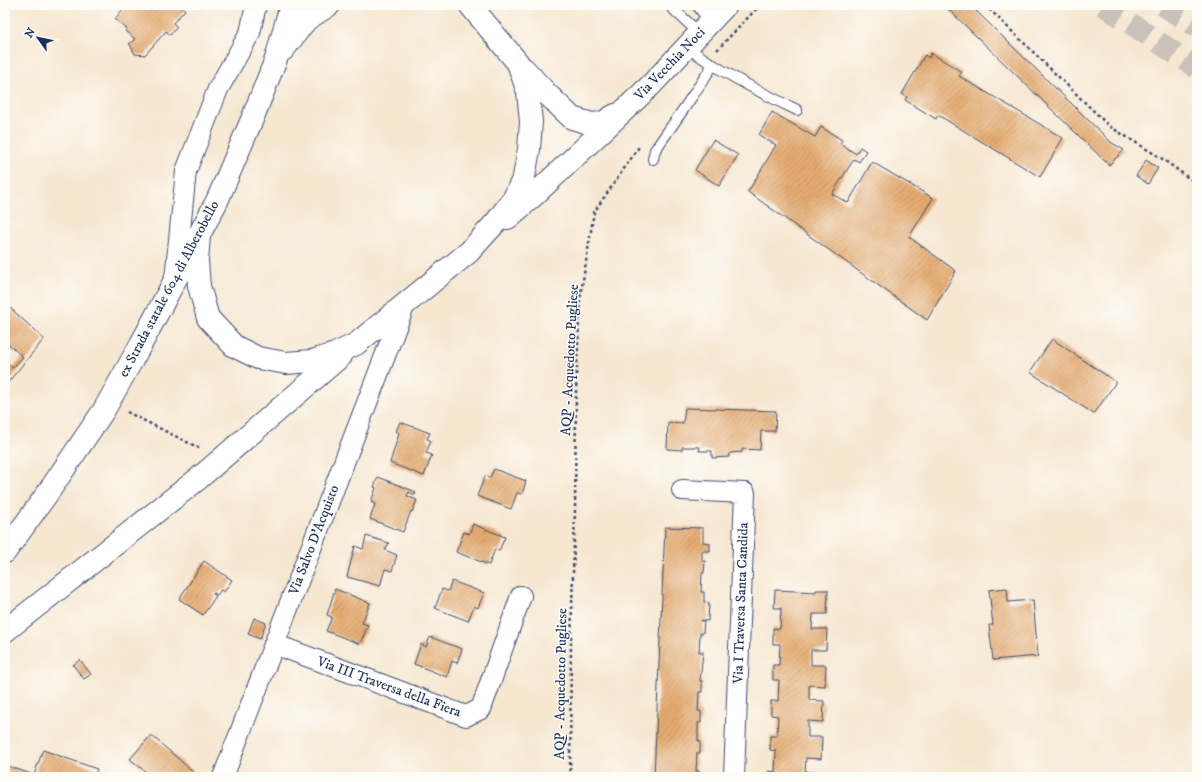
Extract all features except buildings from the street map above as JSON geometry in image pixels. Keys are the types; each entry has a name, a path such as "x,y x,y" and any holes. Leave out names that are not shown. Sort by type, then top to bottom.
{"main road":[{"name":"ex Strada statale 604 di Alberobello","path":"5,552 47,494 108,403 199,236 223,187 254,117 276,59 291,5"},
{"path":"276,59 306,20 329,5"},
{"path":"461,5 476,13 518,63 572,118 592,124 602,123 630,106"},
{"name":"Via Vecchia Noci","path":"630,106 700,41 726,5"},
{"path":"469,252 497,221 514,198 524,177 529,149 531,122 528,92 518,63"},
{"path":"5,631 198,479 356,344 469,252 529,200 630,106"},
{"path":"199,236 197,261 199,286 208,318 234,346 258,358 286,363 312,361 335,354 356,344"}],"street":[{"path":"174,283 186,171 218,89 250,33 256,5"},
{"name":"Via Salvo D'Acquisto","path":"222,777 405,304"},
{"name":"Via I Traversa Santa Candida","path":"682,490 745,493 734,777"},
{"name":"Via III Traversa della Fiera","path":"274,644 466,716 481,708 521,596"}],"lane":[{"path":"669,5 700,41 713,65 760,93 796,110"},
{"path":"697,5 700,41"},
{"path":"653,159 655,150 713,65"}],"path":[{"path":"700,41 712,55 760,5"},
{"path":"985,5 1109,126 1161,158 1197,184"},
{"name":"AQP - Acquedotto Pugliese","path":"570,777 576,390 580,299 594,212 642,143"},
{"path":"108,403 203,450 218,462"}],"tunnel":[{"path":"1103,5 1197,68"},
{"path":"1163,5 1197,27"}]}
